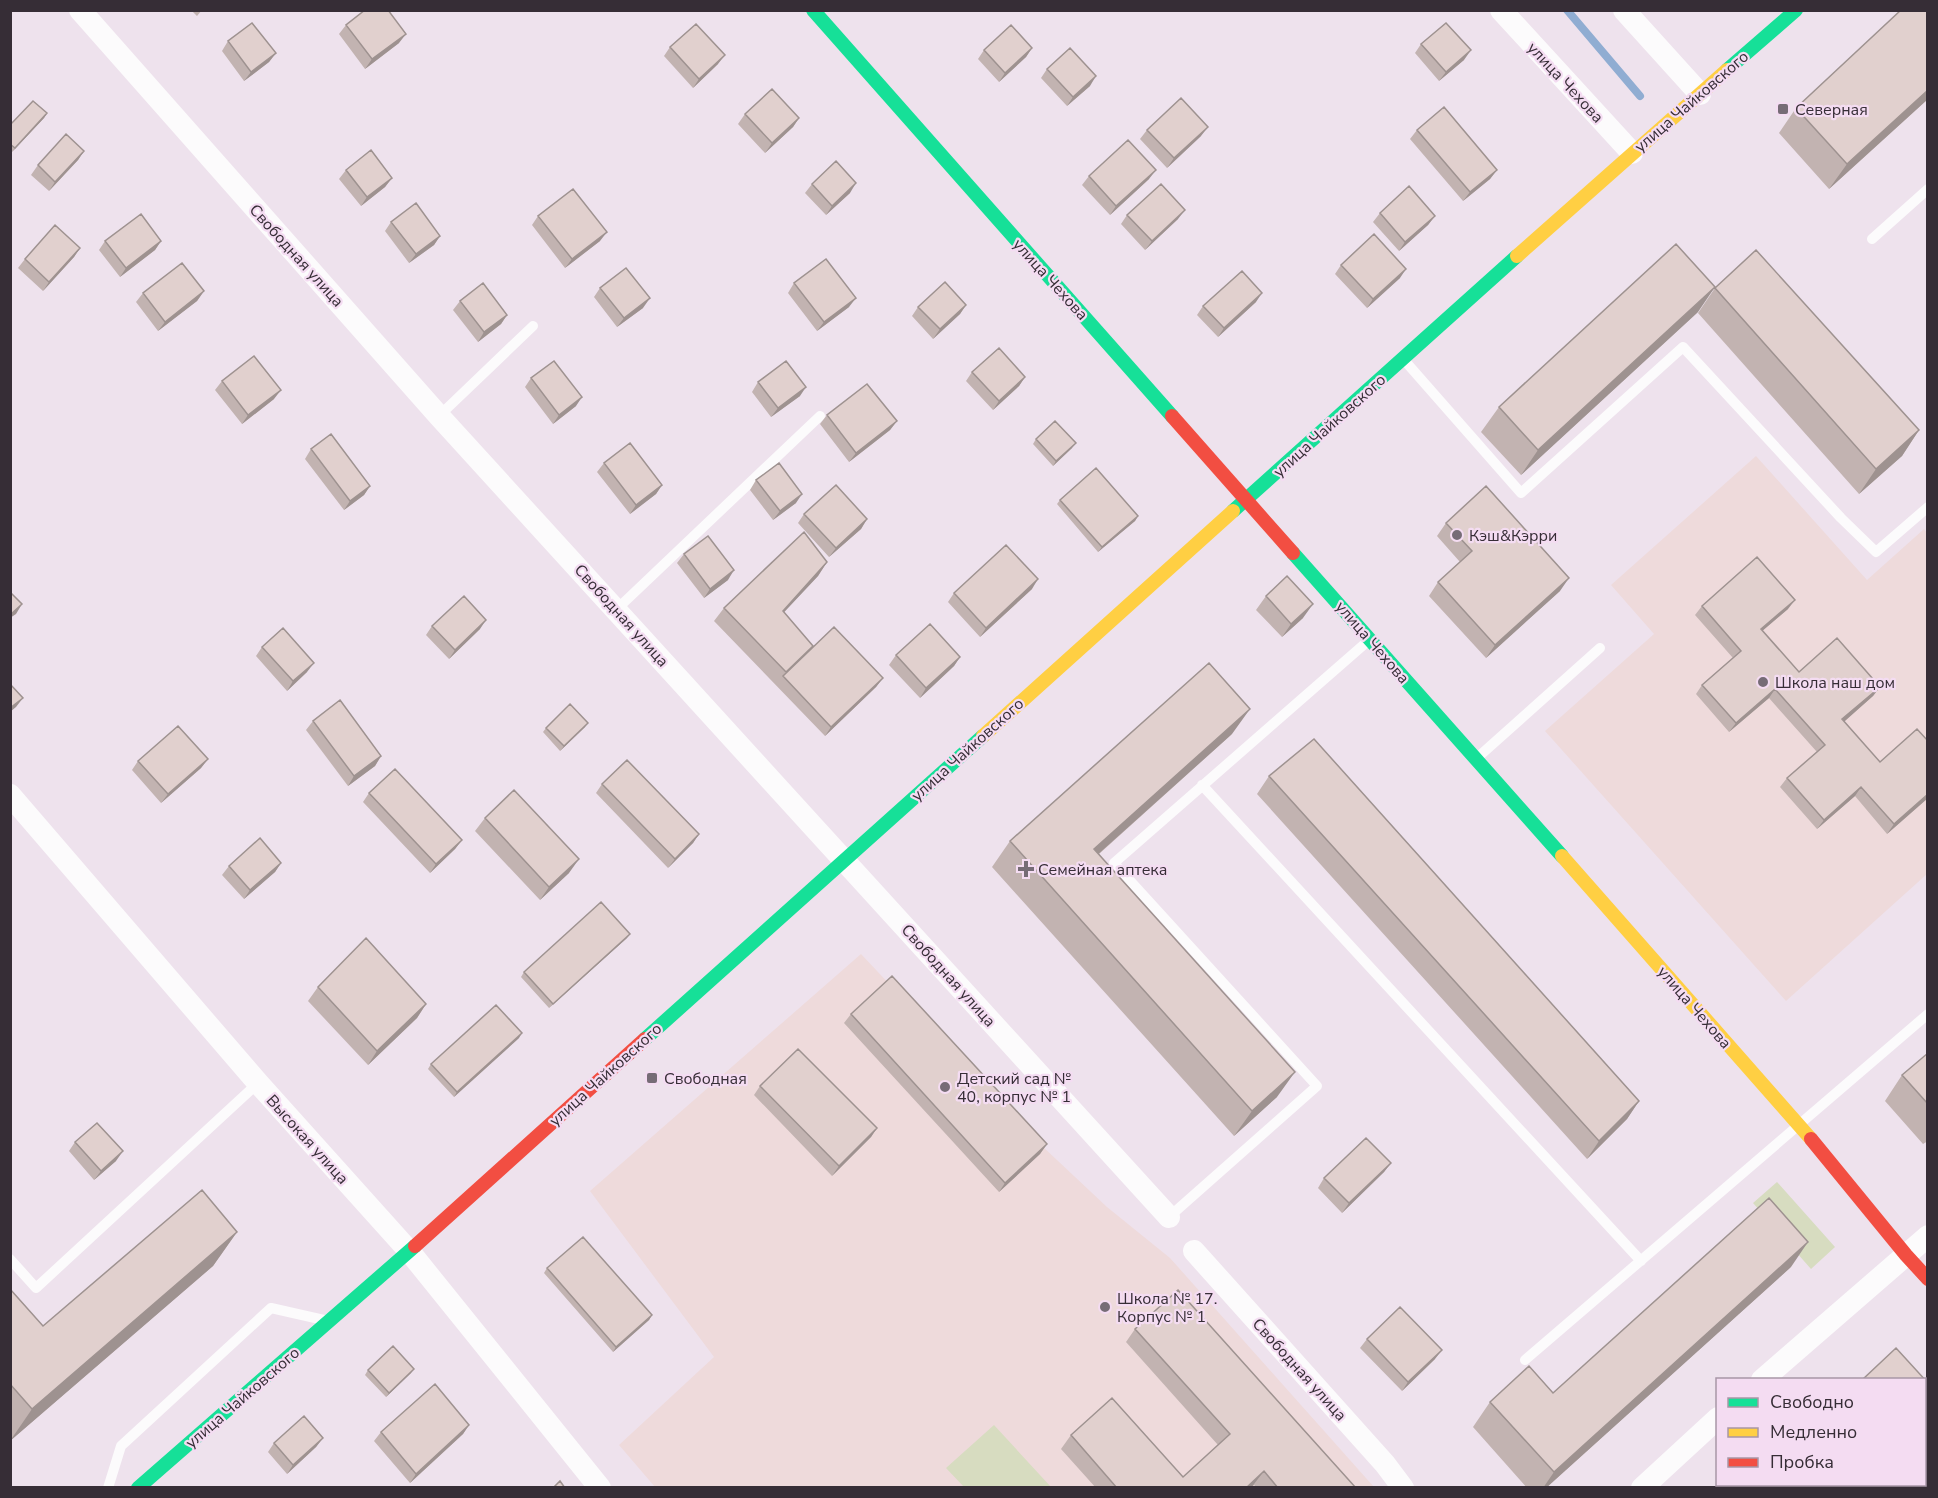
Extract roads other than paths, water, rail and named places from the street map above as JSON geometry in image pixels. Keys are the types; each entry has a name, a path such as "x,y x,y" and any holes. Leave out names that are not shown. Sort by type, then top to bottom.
{"main road":[{"name":"улица Чехова","path":"813,10 1799,1125 1928,1279"},
{"name":"улица Чайковского","path":"138,1488 409,1251 1632,153 1796,10"}],"street":[{"name":"Свободная улица","path":"80,10 439,416 618,609 788,800 1169,1217"},
{"name":"улица Чехова","path":"1501,10 1632,153"},
{"path":"1624,10 1700,94"},
{"name":"Высокая улица","path":"10,795 258,1083 409,1251 600,1488"},
{"path":"1764,1378 1928,1236"},
{"name":"Свободная улица","path":"1194,1251 1385,1464 1403,1488"},
{"path":"1642,1488 1716,1420"}],"lane":[{"path":"1872,240 1928,189"},
{"path":"439,416 533,326"},
{"path":"1403,359 1521,493 1683,347 1841,518 1876,552 1928,507"},
{"path":"618,609 820,416"},
{"path":"1169,1217 1317,1086 1114,863 1370,639"},
{"path":"1476,759 1600,648"},
{"path":"1202,785 1641,1261"},
{"path":"1525,1360 1928,1014"},
{"path":"10,1259 36,1288 258,1083"},
{"path":"108,1488 121,1446 271,1308 329,1321"}],"waterway":[{"path":"1567,10 1640,96"}],"place":[{"name":"Северная","path":"1783,109"},
{"name":"Кэш&Кэрри","path":"1457,535"},
{"name":"Школа наш дом","path":"1763,682"},
{"name":"Семейная аптека","path":"1026,869"},
{"name":"Свободная","path":"652,1078"},
{"name":"Детский сад № 40, корпус № 1","path":"945,1087"},
{"name":"Школа № 17. Корпус № 1","path":"1105,1307"}]}
